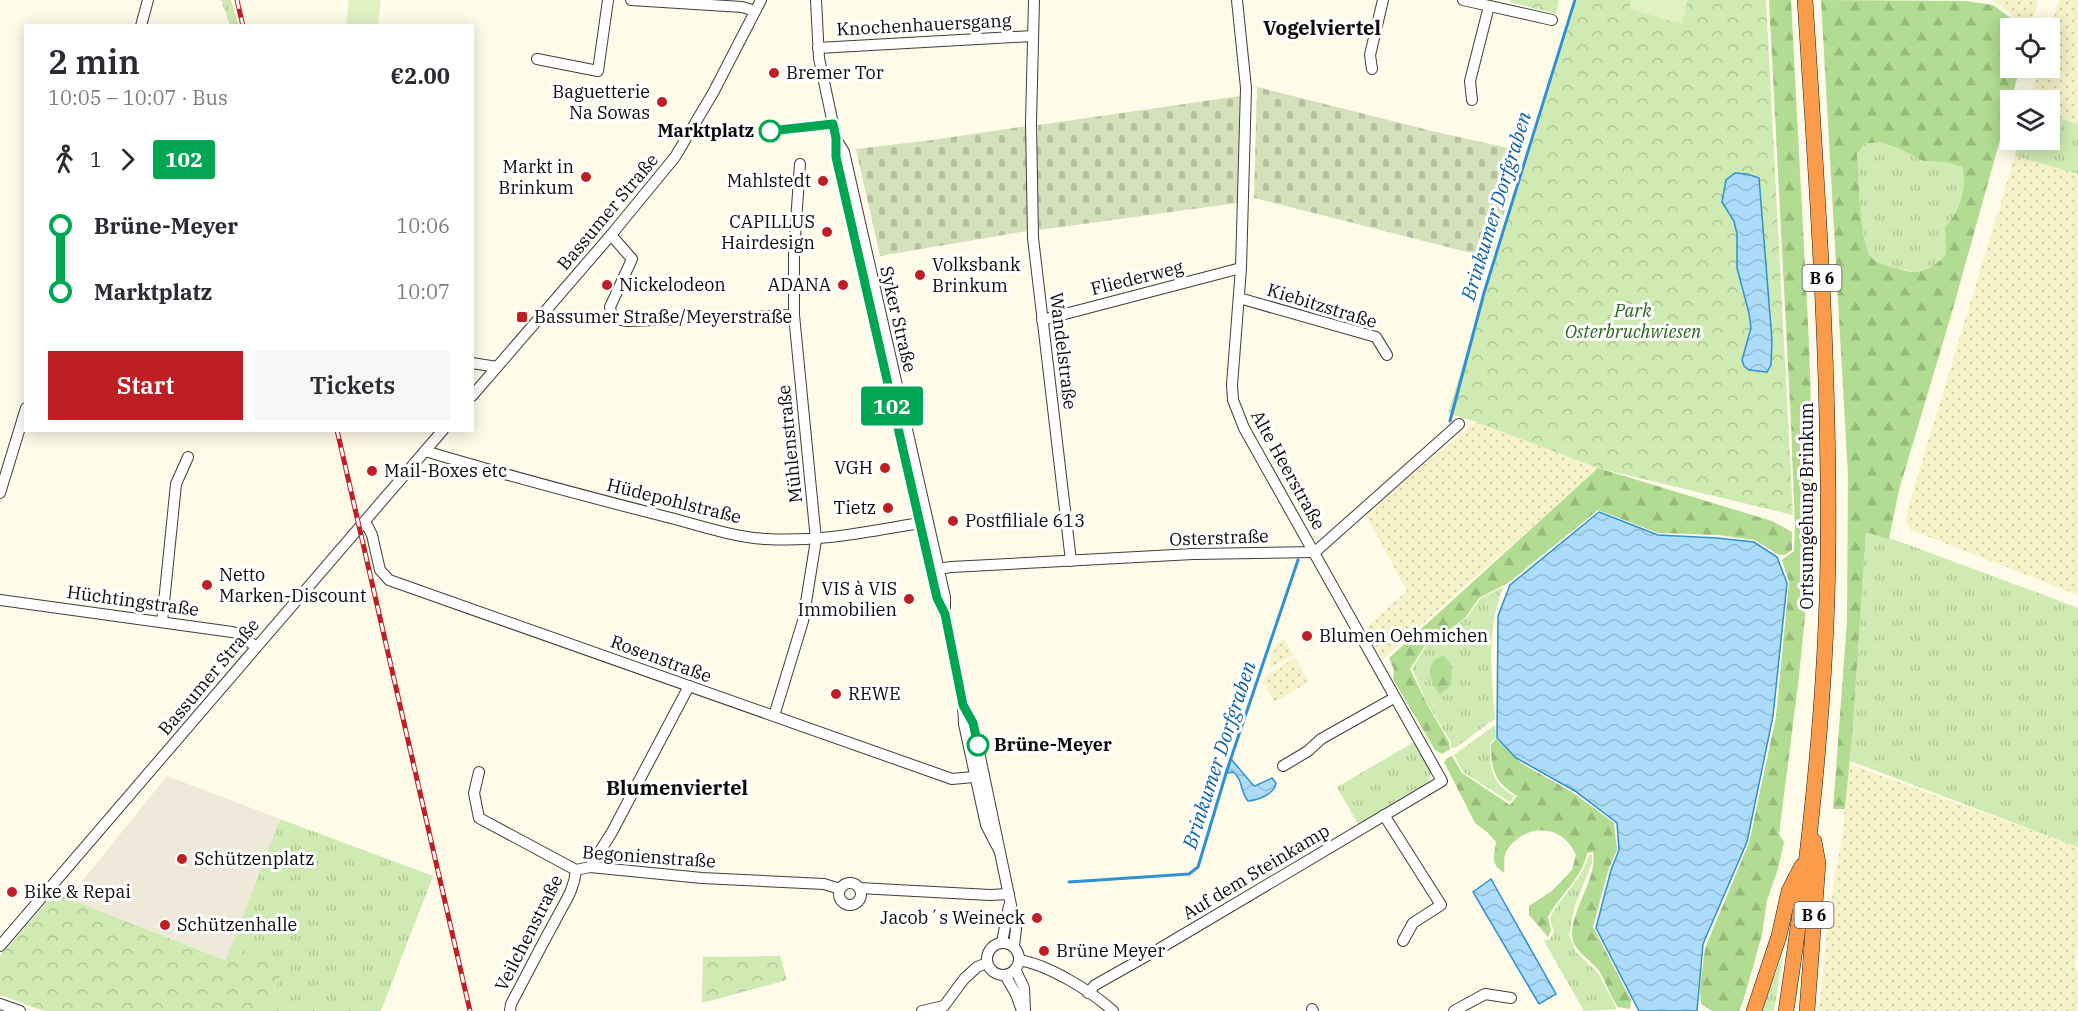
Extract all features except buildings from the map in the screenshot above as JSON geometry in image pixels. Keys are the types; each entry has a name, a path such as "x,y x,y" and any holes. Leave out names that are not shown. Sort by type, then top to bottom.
{"highway":[{"name":"Ortsumgehung Brinkum","path":"1786,1011 1811,819 1825,638 1828,469 1824,309 1805,0"},
{"name":"B 6","path":"1807,1011 1818,863 1811,819"},
{"name":"B 6","path":"1754,1011 1779,936 1789,891 1807,855"}],"street":[{"path":"142,24 148,0"},
{"path":"537,59 598,71 608,0"},
{"path":"631,0 741,7 755,11"},
{"name":"Bassumer Straße","path":"474,394 675,157 713,93 761,0"},
{"name":"Syker Straße","path":"816,0 818,48 822,79 836,138 836,157 920,524 945,597 945,614 963,705 964,724 980,777 986,825 999,850 1009,894 1016,928 1014,946"},
{"name":"Wandelstraße","path":"1034,0 1030,122 1031,207 1071,561"},
{"name":"Alte Heerstraße","path":"1237,0 1246,88 1241,268 1232,385 1233,400 1244,428 1442,781"},
{"path":"1372,69 1370,55 1383,0"},
{"path":"1463,0 1497,5 1552,20"},
{"path":"1472,100 1470,81 1497,5"},
{"name":"Knochenhauersgang","path":"818,48 1033,36"},
{"name":"Syker Straße","path":"836,138 844,152 935,570"},
{"name":"Mühlenstraße","path":"774,716 803,621 816,540 794,315 794,251 800,164"},
{"path":"611,235 632,259 610,307 612,318 627,321 794,315"},
{"name":"Fliederweg","path":"1042,320 1241,268"},
{"name":"Kiebitzstraße","path":"1239,298 1376,337 1387,355"},
{"path":"474,363 497,368"},
{"path":"0,493 24,415"},
{"path":"1315,552 1459,424"},
{"name":"Bassumer Straße","path":"0,946 441,432"},
{"name":"Hüdepohlstraße","path":"425,451 763,539 816,540 868,534 920,524"},
{"path":"162,622 176,484 188,457"},
{"name":"Rosenstraße","path":"365,521 372,535 380,570 389,580 952,779 980,777"},
{"name":"Osterstraße","path":"935,570 951,567 1193,554 1315,552"},
{"name":"Hüchtingstraße","path":"0,600 232,632 240,634 256,647"},
{"path":"590,867 612,832 688,686"},
{"path":"1283,766 1308,751 1321,739 1394,698"},
{"name":"Begonienstraße","path":"479,772 474,793 479,818 576,870 590,867 702,878 824,884 840,889"},
{"name":"Auf dem Steinkamp","path":"1088,993 1095,985 1442,781"},
{"path":"1384,815 1441,905 1413,923 1403,941"},
{"name":"Veilchenstraße","path":"505,1011 511,1011 511,1004 556,918 569,898 575,883 576,870"},
{"name":"Begonienstraße","path":"840,889 849,883 859,888 1009,894"},
{"name":"Begonienstraße","path":"840,889 840,899 849,905 859,900 861,894 859,888"},
{"name":"Syker Straße","path":"1002,942 1009,894"},
{"path":"1023,1011 1024,988 1017,965 1018,952 1014,946 1002,942 995,944 987,956 987,963 997,974 1005,975 1017,965 1033,962 1088,993 1113,1011"},
{"path":"929,1010 944,1006 964,979 977,967 987,963"},
{"path":"1005,975 1023,1011"},
{"path":"1454,1011 1485,994 1511,998"},
{"path":"0,1004 20,1011"}],"shaded area":[{"path":"1990,0 2038,0 2033,18 2017,18"},
{"path":"2059,0 2078,0 2078,124 2060,118 2060,90 2032,90 2036,78 2060,78 2060,18 2054,18"},
{"path":"2015,156 2078,174 2078,595 1911,530 1906,522 1908,508"},
{"path":"1476,422 1598,468 1382,660 1367,627 1407,591 1365,513"},
{"path":"1284,639 1293,655 1270,668 1270,658 1278,643"},
{"path":"1295,658 1309,682 1275,702 1263,682 1266,675"},
{"path":"1849,764 2078,847 2078,945 2075,964 2078,974 2078,1011 1819,1011 1828,920 1843,830"},
{"name":"Schützenplatz","path":"167,776 280,819 226,960 68,899"}],"green space":[{"path":"221,0 231,0 238,24 230,24"},
{"path":"349,0 381,0 378,24 346,24"},
{"path":"1511,0 1559,0 1556,14 1510,2"},
{"name":"Park Osterbruchwiesen","path":"1577,0 1766,0 1793,515 1598,468 1448,413"},
{"path":"1631,0 1688,0 1682,24 1629,9"},
{"path":"1769,0 1791,0 1809,342 1813,470 1810,568 1779,834 1784,842 1778,869 1767,900 1762,935 1739,1011 1712,1011 1701,1004 1700,988 1705,948 1749,843 1776,717 1789,582 1782,560 1794,551 1791,423"},
{"path":"1821,0 1966,1 1993,5 2011,18 2000,18 2000,78 2017,78 2014,90 2000,90 2000,140 1899,490 1889,539 1866,532 1845,809 1833,809 1847,621 1848,476","holes":["1880,142 1923,161 1945,162 1962,167 1963,191 1954,215 1945,228 1946,254 1933,266 1918,271 1906,271 1880,263 1872,258 1868,251 1862,225 1857,154 1864,144"]},
{"path":"1257,87 1522,151 1491,258 1254,198"},
{"path":"1240,96 1237,203 1039,230 1036,173 1038,125"},
{"path":"2060,118 2078,124 2078,174 2015,156 2016,150 2060,150"},
{"path":"1026,126 1027,231 880,256 856,149"},
{"path":"1880,142 1923,161 1945,162 1962,167 1964,183 1961,199 1945,228 1946,254 1926,270 1909,271 1890,267 1872,258 1868,251 1862,225 1857,153 1864,144"},
{"path":"1598,468 1772,521 1792,532 1792,550 1785,555 1779,555 1755,540 1718,535 1658,533 1598,510 1508,583 1479,598 1465,618 1445,633 1431,636 1410,669 1449,742 1450,749 1442,754 1435,750 1393,679 1394,670 1389,658"},
{"path":"1866,531 2078,608 2078,847 1850,761"},
{"path":"1503,587 1492,636 1495,720 1457,747 1451,748 1451,742 1427,703 1412,668 1432,637 1447,633 1466,618 1481,598"},
{"path":"1443,656 1451,665 1451,685 1440,694 1433,684 1430,673 1433,662"},
{"path":"1495,725 1496,738 1490,743 1493,774 1501,786 1514,796 1510,802 1463,772 1454,755"},
{"path":"1496,739 1521,763 1572,792 1614,823 1617,850 1608,871 1593,927 1631,1000 1630,1009 1618,1007 1601,974 1573,940 1573,923 1592,871 1593,852 1587,853 1581,870 1548,917 1551,931 1548,937 1529,915 1529,906 1552,891 1572,870 1576,855 1562,837 1544,830 1534,831 1515,841 1506,852 1504,873 1495,863 1496,842 1475,823 1444,762 1452,756 1462,773 1510,805 1517,796 1503,785 1493,768 1491,744"},
{"path":"1414,742 1431,772 1429,781 1358,824 1337,787"},
{"path":"280,819 433,876 381,1011 267,1011 284,965 231,946"},
{"path":"1589,855 1592,855 1592,863 1575,905 1569,935 1576,952 1598,973 1617,1009 1584,1011 1544,941 1550,939 1554,932 1550,918 1582,872"},
{"path":"55,893 225,960 231,946 284,965 267,1011 44,1011 0,995 0,956"},
{"path":"1783,954 1774,1011 1761,1011"},
{"path":"780,956 787,980 702,1003 703,957"}],"water":[{"path":"1735,173 1759,178 1772,340 1771,365 1767,372 1749,370 1744,366 1742,360 1751,328 1737,268 1737,234 1734,221 1722,202 1726,180"},
{"path":"1599,512 1658,535 1754,542 1777,557 1787,583 1773,716 1747,842 1703,944 1697,1011 1639,1011 1596,928 1611,870 1619,850 1617,823 1575,791 1516,758 1497,738 1498,616 1510,585"},
{"path":"1231,759 1255,786 1272,778 1276,783 1273,790 1261,798 1248,801 1236,775 1233,772 1227,773"},
{"path":"1491,879 1556,994 1539,1004 1473,892"}],"waterway":[{"name":"Brinkumer Dorfgraben","path":"1450,421 1484,293 1575,0"},
{"name":"Brinkumer Dorfgraben","path":"1069,882 1189,874 1198,867 1227,770 1298,560"}],"railway":[{"path":"237,0 243,24"},
{"path":"337,432 470,1011"}],"bus line":[{"name":"102","path":"770,131 833,124 836,157 908,476 937,598 945,614 963,705 973,723 978,745"}],"place":[{"name":"Bremer Tor","path":"774,73"},
{"name":"Baguetterie Na Sowas","path":"662,102"},
{"name":"Marktplatz","path":"770,131"},
{"name":"Markt in Brinkum","path":"586,177"},
{"name":"Mahlstedt","path":"823,181"},
{"name":"CAPILLUS Hairdesign","path":"827,232"},
{"name":"Volksbank Brinkum","path":"920,275"},
{"name":"Nickelodeon","path":"607,285"},
{"name":"ADANA","path":"843,285"},
{"name":"Bassumer Straße/Meyerstraße","path":"522,317"},
{"name":"VGH","path":"885,468"},
{"name":"Mail-Boxes etc","path":"372,471"},
{"name":"Tietz","path":"888,508"},
{"name":"Postfiliale 613","path":"953,521"},
{"name":"Netto Marken-Discount","path":"207,585"},
{"name":"VIS à VIS Immobilien","path":"909,599"},
{"name":"Blumen Oehmichen","path":"1307,636"},
{"name":"REWE","path":"836,694"},
{"name":"Brüne-Meyer","path":"978,745"},
{"name":"Schützenplatz","path":"182,859"},
{"name":"Bike & Repai","path":"12,892"},
{"name":"Jacob´s Weineck","path":"1037,918"},
{"name":"Schützenhalle","path":"165,925"},
{"name":"Brüne Meyer","path":"1044,951"}],"district":[{"name":"Vogelviertel","path":"1322,28"},
{"name":"Blumenviertel","path":"677,788"}]}
